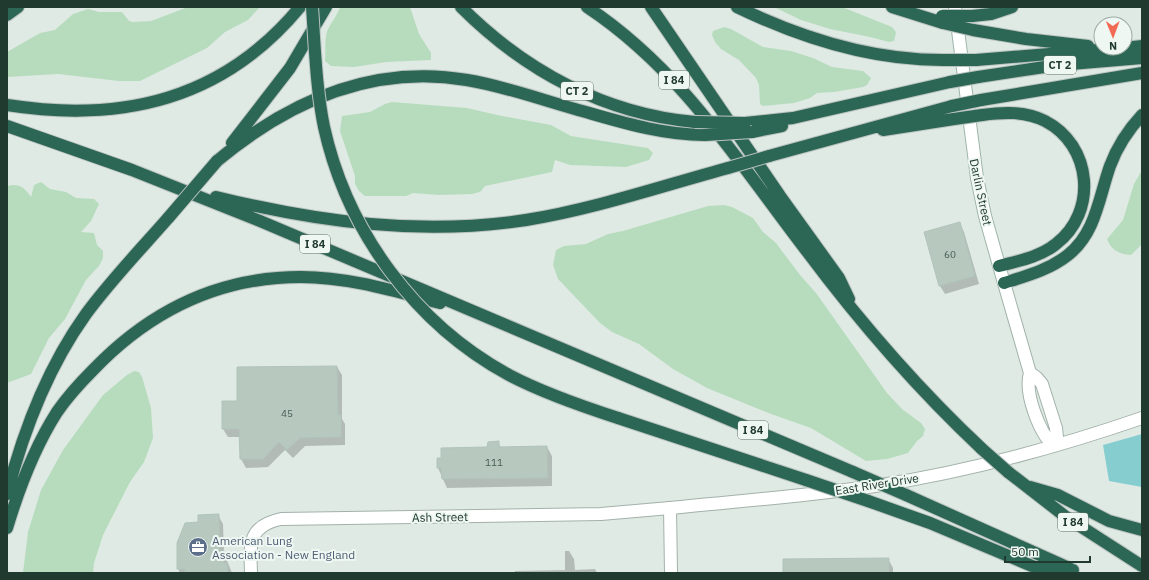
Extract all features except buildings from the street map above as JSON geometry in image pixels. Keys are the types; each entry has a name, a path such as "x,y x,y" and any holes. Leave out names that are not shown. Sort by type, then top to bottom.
{"highway":[{"path":"7,15 18,7"},
{"path":"7,105 54,110 98,111 138,106 171,96 205,83 240,63 274,35 300,7"},
{"path":"312,7 319,96 329,146 338,173 356,215 374,248 405,290 430,316 478,356 509,375 542,391 930,523 1032,566 1050,570 1076,572"},
{"path":"7,494 18,456 33,414 73,334 96,300 217,161 288,72 309,39 326,7"},
{"name":"CT 2","path":"461,7 476,22 524,60 573,89 632,110 666,118 749,128 808,120 870,100 978,77 1058,65 1142,58"},
{"name":"I 84","path":"587,7 640,47 694,102 855,313 914,381 982,449 1008,472 1081,527 1142,566"},
{"path":"651,7 780,196 839,278 855,313"},
{"name":"CT 2","path":"737,7 791,30 836,44 898,56 947,60 976,60 1093,50"},
{"path":"892,7 925,18 943,19 991,14 1012,7"},
{"path":"943,19 973,30 1026,39 1093,47"},
{"path":"155,179 226,199 304,216 379,225 445,227 495,223 544,216 728,168 834,137 952,106 1142,73"},
{"path":"217,161 267,124 311,100 360,84 412,77 438,77 472,81 640,127 679,134 705,135 749,128"},
{"path":"834,137 982,115 1017,113 1038,118 1050,124 1065,136 1074,147 1081,162 1084,177 1084,193 1081,209 1074,224 1065,236 1043,253 999,266"},
{"path":"1004,283 1048,267 1067,256 1082,241 1094,219 1114,157 1126,135 1142,115"},
{"name":"I 84","path":"7,126 155,179 473,311 853,472 1076,572"},
{"path":"7,528 33,457 47,429 66,400 97,366 129,336 151,320 184,303 207,293 242,283 301,277 327,278 367,285 473,311"},
{"path":"1025,485 1058,495 1084,510 1112,522 1142,530"}],"street":[{"name":"Darlin Street","path":"955,7 977,178 999,266 1030,373 1038,378 1042,384 1056,428 1054,446"},
{"name":"East River Drive","path":"670,508 874,486 939,474 1054,446 1142,418"},
{"name":"Ash Street","path":"251,573 252,543 256,532 267,523 281,519 601,514 670,508"},
{"path":"670,508 671,573"}],"green space":[{"path":"188,7 260,7 248,20 225,32 207,48 140,81 119,81 58,74 7,77 7,52 40,33 55,30 73,14 88,9 99,12 122,12 129,21 151,21"},
{"path":"340,7 410,7 419,34 431,53 431,60 386,62 354,67 331,66 325,61 326,36 328,29"},
{"path":"774,7 842,7 892,27 896,32 894,41 889,42 830,29 801,20"},
{"path":"724,27 731,29 763,47 791,51 813,58 832,67 863,71 871,78 867,85 863,87 834,92 817,93 810,98 794,103 763,106 760,104 759,85 756,78 739,60 721,49 715,42 712,35 713,31"},
{"path":"392,102 467,108 551,125 571,136 648,148 653,153 649,160 626,167 570,165 555,160 552,172 485,186 480,192 472,194 439,195 413,193 406,196 365,196 359,191 355,184 355,176 340,131 342,116 370,112"},
{"path":"1142,170 1142,244 1131,255 1113,249 1107,239 1123,220 1134,184"},
{"path":"41,182 50,189 66,192 76,198 94,199 99,204 91,221 81,232 94,233 97,245 103,251 103,258 99,266 86,280 65,319 49,338 31,374 7,383 7,186 15,185 21,187 31,197 34,185"},
{"path":"724,205 732,207 753,218 763,232 776,243 800,275 816,293 887,393 902,409 921,423 925,429 923,436 908,453 887,459 866,461 811,428 771,414 707,388 673,369 639,344 612,332 600,323 558,279 553,265 556,250 564,246 586,244 608,234 708,206"},
{"path":"134,371 139,372 142,377 151,408 153,438 144,462 130,482 103,535 94,563 93,573 23,573 28,532 41,490 63,450 103,395"}],"water":[{"path":"1142,434 1142,487 1109,481 1103,445"}],"place":[{"name":"American Lung Association - New England","path":"198,547"}]}
